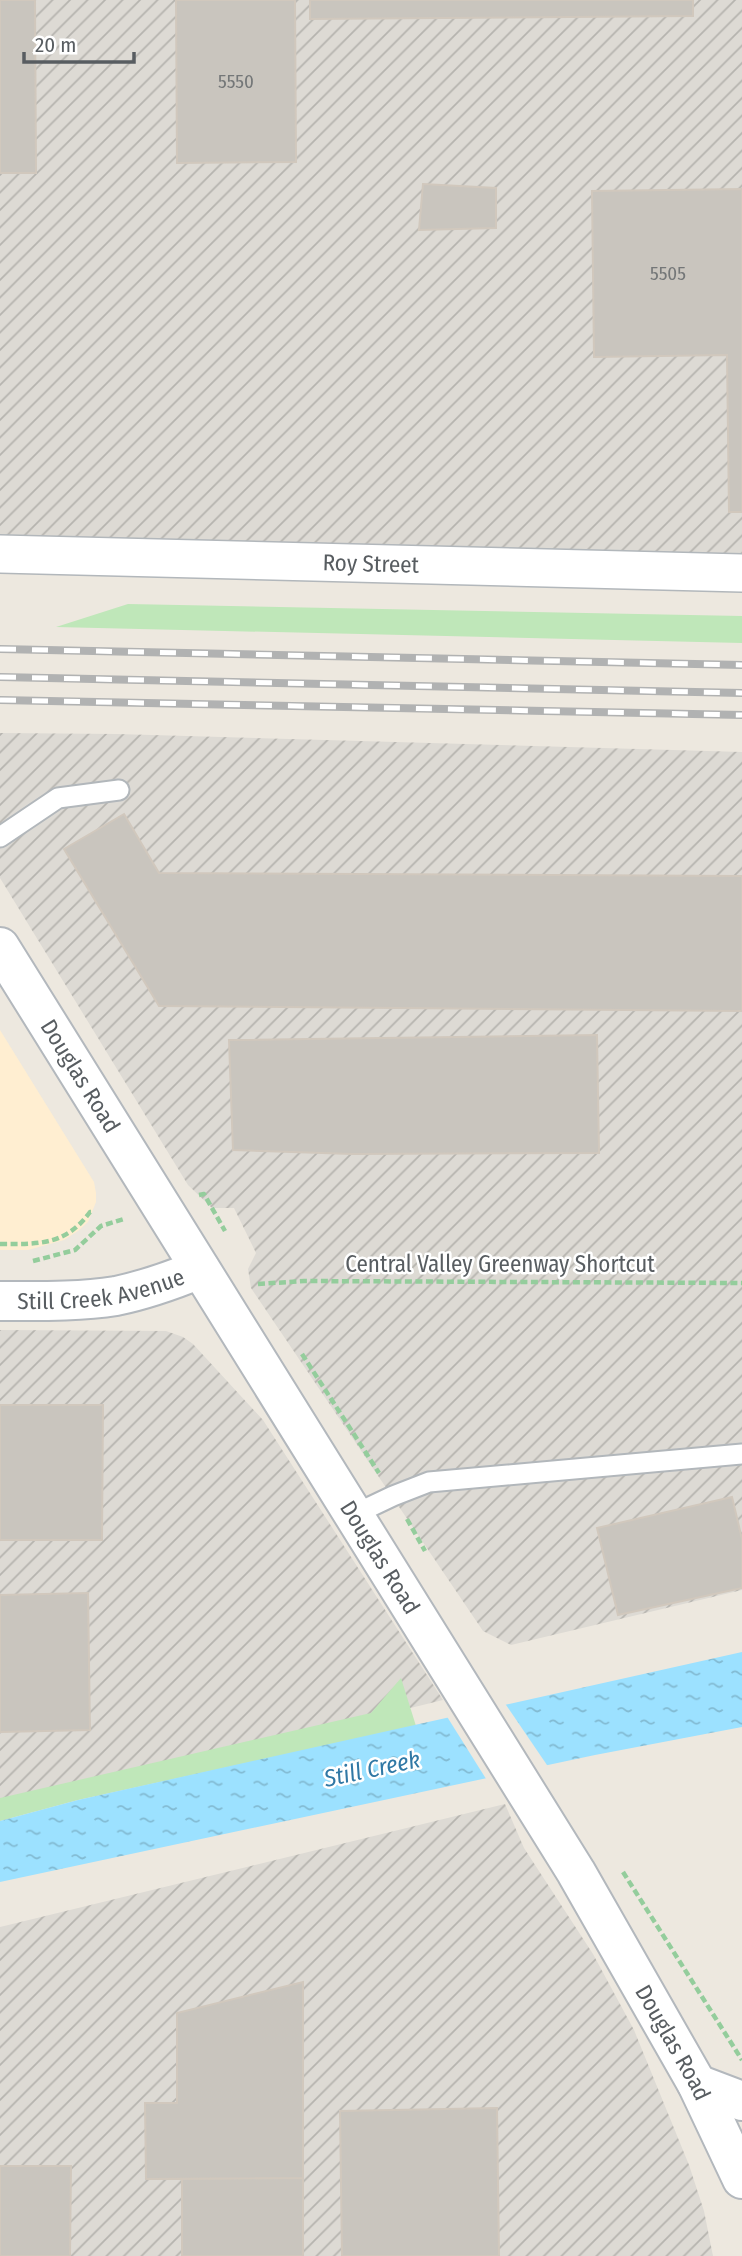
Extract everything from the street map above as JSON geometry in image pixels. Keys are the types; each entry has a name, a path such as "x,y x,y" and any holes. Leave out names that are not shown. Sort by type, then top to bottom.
{"street":[{"name":"Roy Street","path":"0,554 742,573"},
{"name":"Douglas Road","path":"0,947 576,1872 697,2084 742,2179"},
{"name":"Still Creek Avenue","path":"0,1301 115,1296 171,1281 200,1269"},
{"path":"697,2084 742,2101"}],"lane":[{"path":"0,837 58,798 119,790"},
{"path":"353,1515 429,1482 742,1454"}],"path":[{"path":"0,1244 53,1242 68,1234 93,1212"},
{"path":"24,1261 58,1256 75,1250 101,1226"},
{"name":"Central Valley Greenway Shortcut","path":"258,1284 304,1281 742,1283"}],"shaded area":[{"path":"0,0 742,0 742,554 0,535"},
{"path":"0,733 742,752 742,1590 511,1645 483,1631 251,1288 248,1269 256,1253 234,1208 212,1208 188,1185 0,878"},
{"path":"0,1030 94,1182 96,1193 96,1202 88,1222 78,1231 64,1240 28,1250 0,1250"},
{"path":"0,1330 166,1331 193,1344 263,1420 443,1700 0,1809"},
{"path":"505,1804 524,1848 593,1954 634,2030 689,2165 704,2211 713,2256 0,2256 0,1927"}],"green space":[{"path":"128,604 742,616 742,643 56,627"},
{"path":"401,1678 416,1726 78,1800 0,1821 0,1798 371,1713"}],"water":[{"name":"Still Creek","path":"742,1652 742,1727 595,1755 0,1882 0,1821 78,1800"}],"pier":[{"path":"504,1702 549,1768 488,1782 446,1715"}],"building":[{"path":"0,0 35,0 36,173 0,173"},
{"path":"176,0 295,0 296,162 177,163"},
{"path":"310,0 693,0 693,16 310,19"},
{"path":"423,184 496,188 496,228 419,230"},
{"path":"742,189 742,512 729,512 727,355 594,357 592,191"},
{"path":"124,814 159,873 742,876 742,1011 159,1006 64,849"},
{"path":"597,1035 599,1153 352,1154 233,1150 229,1040"},
{"path":"0,1405 103,1405 102,1540 0,1540"},
{"path":"732,1497 742,1539 742,1588 618,1615 597,1528"},
{"path":"88,1593 90,1730 0,1732 0,1595"},
{"path":"303,1982 303,2178 146,2179 145,2103 177,2103 177,2013"},
{"path":"497,2108 499,2256 342,2256 340,2111"},
{"path":"0,2166 71,2166 70,2256 0,2256"},
{"path":"303,2178 303,2256 182,2256 182,2179"}],"railway":[{"path":"0,649 742,665"},
{"path":"0,677 742,693"},
{"path":"0,700 742,715"}]}
